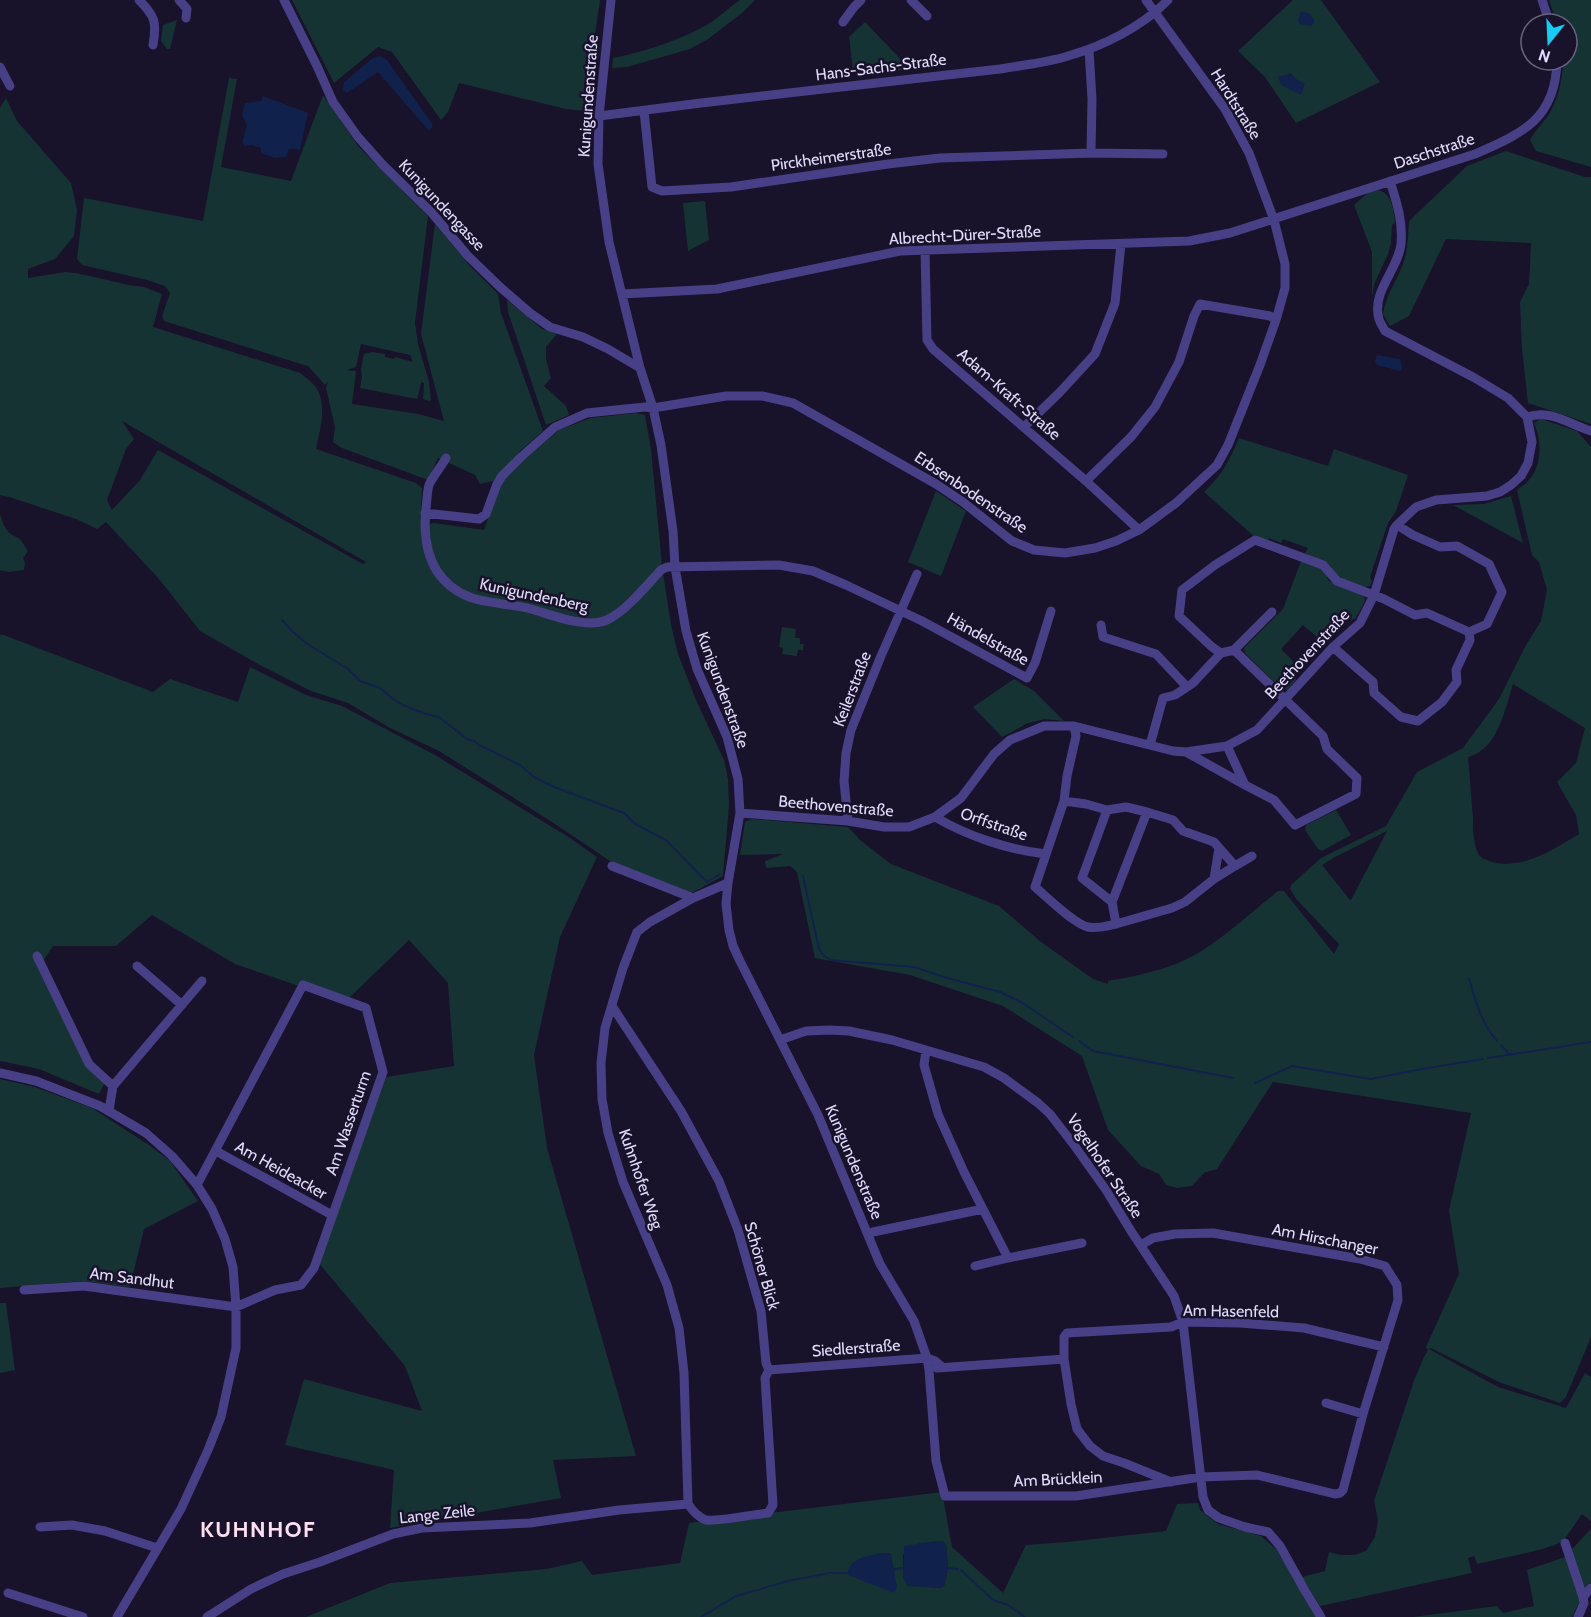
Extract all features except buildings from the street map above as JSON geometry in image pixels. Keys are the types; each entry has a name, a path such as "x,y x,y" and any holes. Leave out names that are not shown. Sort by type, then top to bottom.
{"street":[{"path":"139,0 151,12 156,30 153,45"},
{"path":"179,0 187,9 186,18"},
{"name":"Kunigundengasse","path":"284,0 333,102 358,137 432,213 467,255 530,313 550,327 583,337 640,368"},
{"name":"Kunigundenstraße","path":"611,0 598,117 598,164 609,242 640,368 654,408 673,531 675,567 689,642 697,669 727,737 738,779 740,813 728,883 729,930 733,946 818,1115 880,1264 914,1321 927,1358 936,1461 945,1496"},
{"path":"843,22 861,0"},
{"path":"911,0 927,16"},
{"name":"Hardtstraße","path":"1146,0 1225,109 1249,153 1274,220"},
{"path":"1156,12 1168,0"},
{"name":"Hans-Sachs-Straße","path":"598,117 1000,69 1066,57 1089,50 1118,36 1156,12"},
{"path":"1089,50 1092,99 1091,153"},
{"path":"0,67 10,86"},
{"name":"Daschstraße","path":"1274,220 1475,154 1511,138 1540,117 1551,95 1557,72"},
{"name":"Pirckheimerstraße","path":"644,111 652,188 662,191 731,187 888,164 940,159 1091,153 1163,154"},
{"path":"1390,181 1401,213 1401,245 1378,304 1379,318 1385,331 1499,392 1527,417 1538,413 1553,416 1591,431"},
{"name":"Albrecht-Dürer-Straße","path":"622,294 717,289 900,250 1189,242 1274,220"},
{"name":"Erbsenbodenstraße","path":"654,408 726,396 762,396 793,403 936,484 963,502 1012,541 1034,550 1065,553 1095,548 1139,530 1184,496 1217,465 1233,432 1276,320 1285,288 1285,264 1274,220"},
{"path":"1024,427 1095,354 1115,303 1121,244"},
{"name":"Adam-Kraft-Straße","path":"925,250 927,340 933,349 1086,481 1139,530"},
{"path":"1086,481 1131,437 1155,407 1179,362 1200,304 1270,316 1276,320"},
{"path":"425,513 479,519 486,514 502,476 555,427 587,412 654,408"},
{"name":"Beethovenstraße","path":"740,813 848,821 884,827 909,827 935,817 962,798 994,754 1010,740 1044,726 1074,726 1186,752 1227,746 1257,730 1334,647 1360,623 1374,595 1394,529 1416,507 1437,500 1487,496 1500,492 1521,476 1528,463 1532,442 1527,417"},
{"name":"Kunigundenberg","path":"446,458 429,485 424,534 429,558 436,570 453,588 473,598 590,623 606,620 619,612 661,570 675,567"},
{"path":"1221,653 1179,616 1182,590 1256,540 1323,565 1337,581 1374,595 1415,615 1427,613 1469,632 1487,624 1503,592 1489,564 1457,546 1440,547 1397,525"},
{"path":"675,567 779,565 813,572 846,585 901,612"},
{"name":"Keilerstraße","path":"848,821 844,782 846,753 851,730 880,656 917,574"},
{"name":"Händelstraße","path":"901,612 967,644 1027,678 1035,663 1051,610"},
{"path":"1150,745 1163,698 1174,695 1193,683 1221,653 1234,650 1272,612"},
{"path":"1101,625 1103,637 1156,654 1187,687"},
{"path":"1334,647 1373,682 1374,693 1401,717 1418,721 1442,702 1457,682 1456,670 1470,640 1469,632"},
{"path":"1186,752 1274,800 1295,825 1356,794 1357,778 1327,748 1323,736 1234,650"},
{"path":"1074,726 1076,736 1064,801 1035,887 1077,922 1085,927 1096,928 1172,908 1185,902 1214,879 1252,856"},
{"path":"1227,746 1245,785"},
{"path":"1064,801 1107,810 1126,807 1173,820 1183,831 1214,842 1235,866"},
{"path":"1107,810 1082,878 1112,902"},
{"path":"1116,924 1112,902 1147,812"},
{"name":"Orffstraße","path":"935,817 1006,847 1046,854"},
{"path":"1214,879 1219,848"},
{"path":"612,866 693,898"},
{"name":"Kuhnhofer Weg","path":"688,1504 684,1373 679,1328 666,1284 623,1182 608,1133 602,1099 601,1063 605,1028 623,968 637,932 650,922 693,898 728,883"},
{"path":"38,956 89,1064 112,1086"},
{"path":"136,966 182,1005"},
{"path":"110,1110 112,1086 202,981"},
{"name":"Am Wasserturm","path":"197,1185 303,985 366,1008 383,1072 314,1268 300,1285 275,1290 236,1307"},
{"name":"Schöner Blick","path":"612,1006 681,1111 718,1181 738,1230 761,1311 766,1363 769,1370 765,1378 773,1505 768,1513 705,1520 688,1504"},
{"name":"Vogelhofer Straße","path":"780,1040 806,1031 830,1029 892,1040 984,1067 1004,1078 1044,1108 1106,1190 1174,1296 1183,1322 1203,1497 1208,1510 1219,1518 1268,1532 1280,1546 1321,1617"},
{"path":"926,1050 924,1065 938,1114 964,1173 1008,1258"},
{"path":"0,1073 36,1081 110,1110 146,1132 172,1156 197,1185 212,1209 225,1239 233,1268 236,1348 221,1417 181,1509 117,1617"},
{"name":"Am Heideacker","path":"216,1151 332,1215"},
{"path":"873,1232 983,1209"},
{"name":"Am Hirschanger","path":"1141,1245 1154,1238 1175,1234 1213,1233 1360,1258 1385,1266 1397,1285 1398,1300 1363,1414 1343,1490 1340,1493"},
{"path":"975,1266 1082,1243"},
{"name":"Am Sandhut","path":"24,1290 84,1286 236,1307"},
{"name":"Am Hasenfeld","path":"1065,1359 1064,1337 1067,1333 1171,1327 1183,1322 1240,1323 1304,1328 1384,1347"},
{"path":"927,1358 942,1367"},
{"name":"Siedlerstraße","path":"769,1370 927,1358"},
{"path":"929,1370 942,1367 1065,1359 1077,1429 1090,1446 1103,1456 1124,1462 1171,1482"},
{"path":"1326,1403 1363,1414"},
{"name":"Am Brücklein","path":"945,1496 1076,1496 1201,1477 1257,1475 1335,1494 1340,1493"},
{"name":"Lange Zeile","path":"207,1617 251,1589 283,1574 393,1534 422,1528 530,1523 620,1510 688,1504"},
{"path":"40,1527 72,1525 105,1532 157,1548"},
{"path":"1565,1543 1583,1597 1584,1603 1578,1617"},
{"path":"1583,1597 1591,1588"},
{"path":"8,1593 83,1617"}],"green space":[{"path":"292,0 600,0 586,111 566,109 459,83 448,112 441,120 392,52 378,47 334,83"},
{"path":"740,0 755,0 708,39 690,49 627,67 612,68 613,58 676,40 710,23"},
{"path":"1293,0 1321,0 1380,82 1296,123 1265,77 1238,51"},
{"path":"1549,0 1591,0 1591,167 1536,151 1530,140 1554,104 1562,72 1579,72 1579,12 1553,12"},
{"path":"177,20 170,49 167,49 161,41 163,25"},
{"path":"865,22 910,69 862,75 861,70 853,71 849,37"},
{"path":"229,78 237,79 221,167 291,181 323,95 358,146 428,216 415,323 431,400 423,399 424,383 421,382 417,399 360,388 364,354 372,352 385,354 385,357 413,362 410,355 361,344 356,367 346,370 356,371 352,404 418,414 444,421 421,334 435,224 469,265 498,294 501,313 543,431 520,451 493,481 480,484 475,475 438,458 428,480 342,448 333,442 335,427 326,388 328,381 325,385 308,366 164,321 162,316 170,293 165,286 82,265 77,259 84,198 203,221"},
{"path":"6,98 17,121 71,183 77,210 74,236 55,259 28,269 28,278 65,272 144,287 162,294 153,327 300,373 315,386 321,400 322,417 316,449 416,483 422,488 421,538 428,561 450,588 562,621 593,627 605,625 663,573 678,654 696,700 724,760 728,779 729,806 723,876 690,894 610,861 439,751 390,728 348,703 311,691 200,631 159,579 106,522 97,529 76,519 0,495 0,108","holes":["122,421 366,562 363,564 158,450 140,480 112,510 107,500 126,449 134,439"]},
{"path":"1506,151 1591,177 1591,424 1528,403 1520,302 1529,284 1531,243 1446,239 1409,316 1390,326 1383,314 1405,259 1409,221 1467,166"},
{"path":"1379,190 1390,199 1395,223 1392,225 1388,254 1375,282 1372,296 1372,252 1354,205 1370,191"},
{"path":"705,201 709,240 688,251 683,203"},
{"path":"507,300 542,329 557,334 546,347 546,359 551,378 544,386 566,406 569,415 546,425 508,312"},
{"path":"636,413 645,415 651,449 662,565 607,617 591,620 476,596 445,576 432,558 429,524 484,530 498,490 510,472 559,430 591,418"},
{"path":"1541,419 1577,431 1591,447 1591,1337 1566,1397 1560,1403 1499,1382 1429,1349 1498,1387 1566,1408 1585,1373 1591,1377 1591,1521 1582,1514 1564,1540 1539,1550 1477,1564 1474,1556 1468,1558 1472,1573 1320,1606 1302,1577 1325,1571 1329,1552 1354,1555 1366,1551 1375,1537 1378,1520 1374,1501 1415,1378 1428,1350 1426,1347 1459,1274 1449,1210 1471,1113 1273,1082 1217,1169 1204,1173 1192,1186 1177,1188 1166,1185 1159,1174 1141,1166 1108,1130 1082,1056 1003,1006 910,975 815,958 797,872 790,866 766,868 765,861 783,854 740,855 745,822 752,819 848,827 860,840 891,864 999,906 1041,942 1093,979 1108,984 1108,981 1174,965 1198,953 1227,933 1278,891 1284,891 1334,954 1339,944 1297,900 1290,889 1291,885 1321,858 1386,826 1417,772 1463,748 1499,699 1526,645 1541,621 1547,590 1539,562 1532,555 1517,490 1526,483 1536,468 1539,445 1534,423","holes":["1513,684 1585,728 1576,763 1557,782 1576,815 1579,834 1536,857 1513,864 1501,864 1483,858 1476,849 1468,757 1487,746 1493,737 1499,727","1387,831 1351,900 1350,900 1322,865"]},
{"path":"1239,438 1328,466 1334,449 1408,475 1396,511 1388,523 1370,577 1372,581 1370,586 1365,587 1339,578 1329,565 1305,553 1308,548 1283,539 1281,543 1269,538 1268,542 1256,538 1204,492 1225,467"},
{"path":"936,491 966,511 941,576 908,562"},
{"path":"1511,496 1523,543 1453,505 1484,504"},
{"path":"0,514 9,533 20,539 28,551 23,558 24,570 9,572 0,570"},
{"path":"1301,561 1322,568 1329,581 1364,596 1365,601 1355,619 1348,620 1325,644 1303,625 1281,649 1301,669 1296,675 1296,680 1287,690 1281,689 1245,653 1244,648 1283,609"},
{"path":"782,627 796,629 795,638 800,638 800,644 804,644 803,650 798,650 797,656 782,654 783,648 779,647"},
{"path":"1,634 153,692 170,679 238,702 250,667 306,695 342,706 435,755 597,857 560,937 534,1055 547,1148 636,1456 553,1460 561,1498 390,1528 394,1470 285,1445 304,1379 422,1411 405,1366 318,1262 386,1077 454,1066 448,983 409,940 345,1002 235,964 152,915 116,946 53,946 43,961 87,1065 106,1080 99,1094 39,1069 0,1061"},
{"path":"1014,679 1034,691 1064,721 1045,719 1028,723 1002,737 973,707"},
{"path":"1336,810 1351,835 1322,851 1318,849 1305,830 1306,825"},
{"path":"0,1079 35,1087 92,1108 170,1161 198,1201 144,1229 130,1287 83,1281 0,1288"},
{"path":"0,1303 6,1303 15,1370 0,1373"},
{"path":"942,1492 952,1547 1003,1593 1026,1545 1166,1531 1177,1504 1198,1503 1200,1510 1218,1524 1261,1536 1276,1549 1317,1617 306,1617 390,1583 547,1569 582,1561 592,1575 680,1563 689,1523","holes":["942,1541 946,1545 948,1568 944,1586 940,1588 908,1585 903,1577 903,1555 917,1544"]},
{"path":"1591,1529 1591,1582 1583,1591 1570,1551"},
{"path":"1565,1557 1580,1600 1572,1617 1413,1617 1497,1606 1503,1613 1534,1606 1527,1570"}],"water":[{"path":"1301,11 1310,14 1315,21 1311,26 1299,24"},
{"path":"380,56 387,60 433,125 429,131 378,72 347,93 343,90 344,82 373,58"},
{"path":"1291,73 1305,84 1301,95 1281,85 1278,77"},
{"path":"263,96 308,113 300,150 289,149 286,157 275,158 261,153 261,148 245,146 242,142 247,126 242,115 245,103 261,101"},
{"path":"1377,355 1400,359 1402,368 1400,371 1377,365 1375,361"},
{"path":"936,1541 946,1544 948,1568 944,1586 940,1588 908,1586 903,1577 904,1546"},
{"path":"879,1553 891,1553 897,1587 894,1593 848,1575 854,1562"}],"waterway":[{"path":"282,620 306,643 348,669 360,681 380,688 403,705 439,717 467,739 520,765 534,777 554,787 624,813 634,823 667,841 707,882 720,874"},
{"path":"803,876 819,949 824,956 831,960 914,967 1000,992 1021,1002 1073,1037"},
{"path":"1469,978 1483,1019 1497,1041"},
{"path":"1079,1041 1086,1046"},
{"path":"1488,1058 1591,1042"},
{"path":"1501,1045 1509,1054"},
{"path":"1087,1047 1093,1051 1233,1078"},
{"path":"1255,1083 1292,1066 1371,1079 1483,1059"},
{"path":"895,1569 903,1568"},
{"path":"948,1568 958,1569"},
{"path":"961,1570 993,1600 1008,1605 1025,1617"},
{"path":"701,1617 736,1596 788,1581 830,1573 848,1573"}],"district":[{"name":"KUHNHOF","path":"258,1529"}]}
